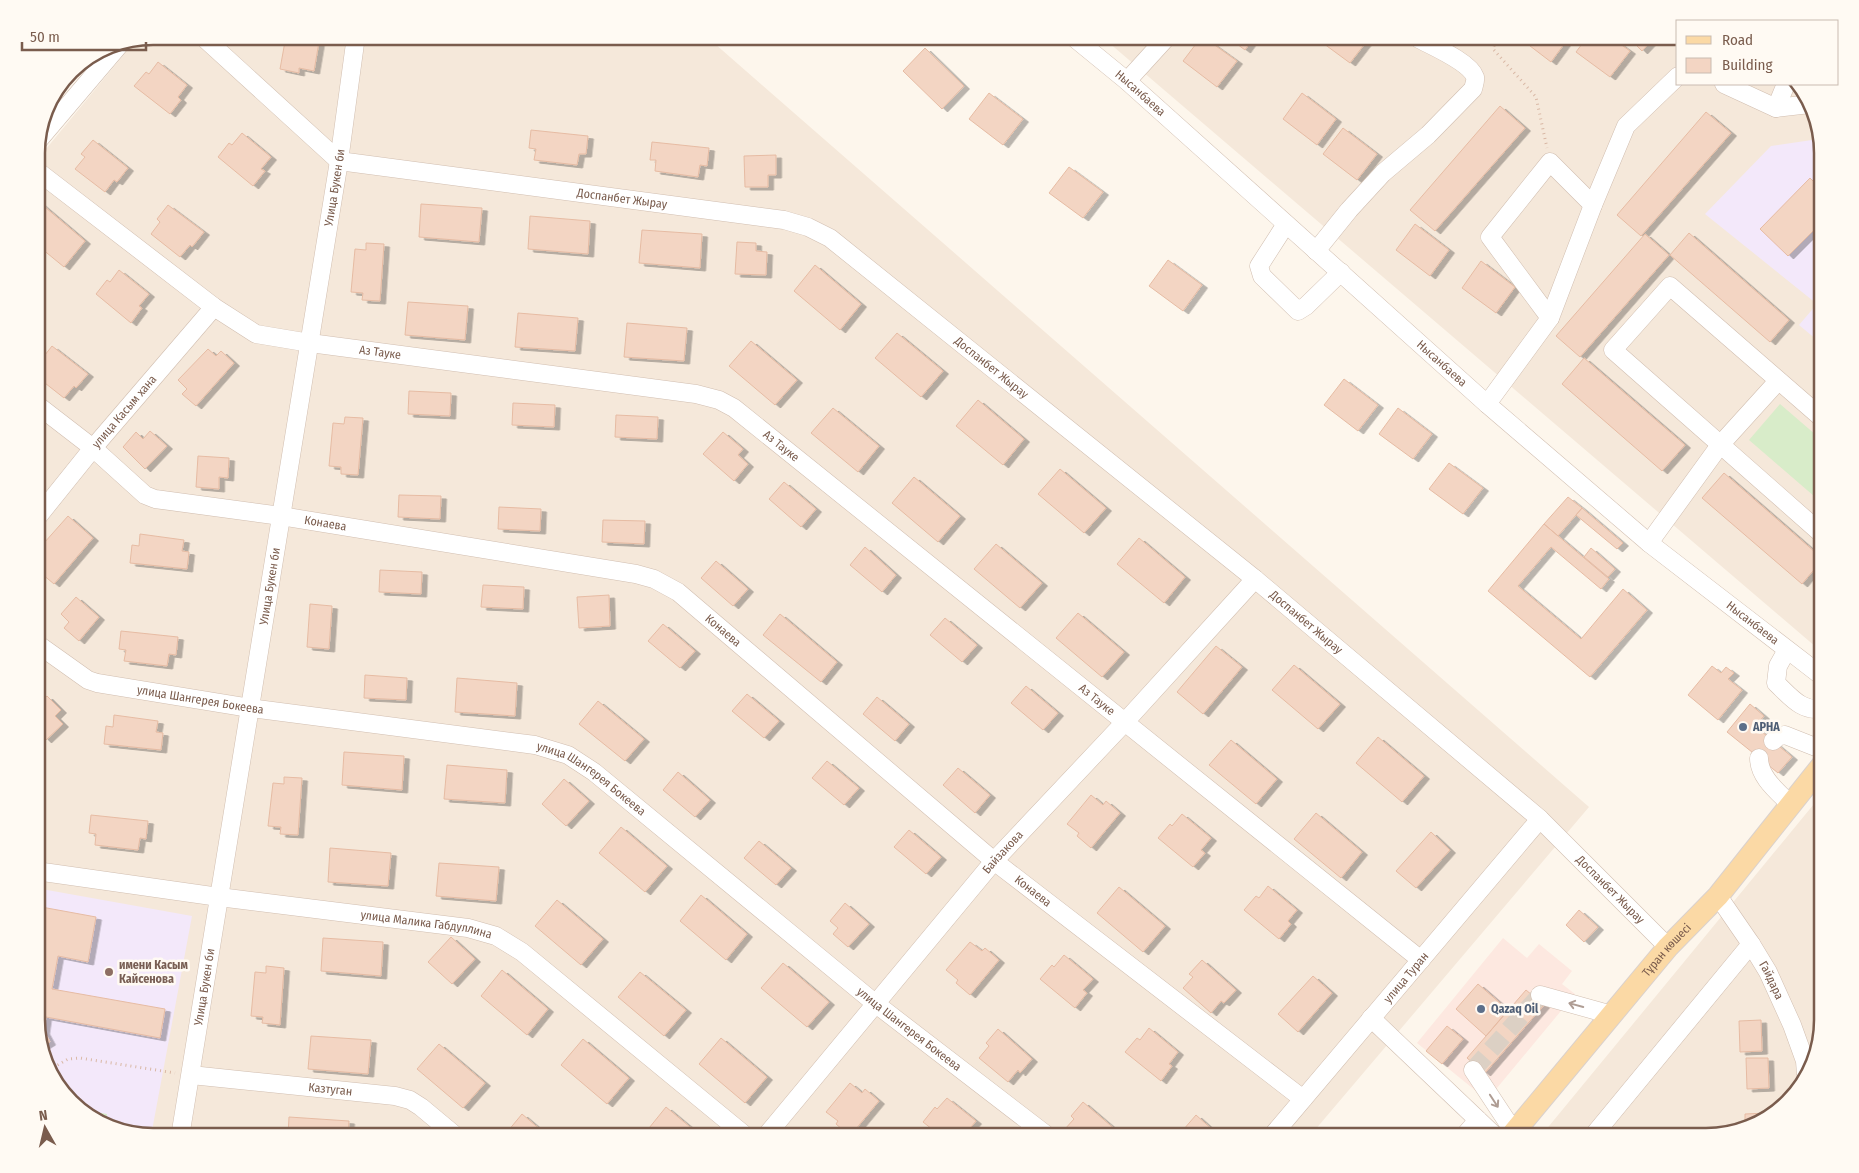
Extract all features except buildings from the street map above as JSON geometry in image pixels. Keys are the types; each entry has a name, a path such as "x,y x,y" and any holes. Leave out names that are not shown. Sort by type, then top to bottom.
{"main road":[{"name":"Тұран көшесі","path":"1512,1128 1612,1015 1668,947 1718,896 1814,775"}],"street":[{"path":"212,45 339,161"},
{"name":"Улица Букен би","path":"182,1128 310,343 339,161 355,45"},
{"name":"Нысанбаева","path":"1083,45 1127,81 1487,404 1649,543 1814,670"},
{"path":"1127,81 1160,45"},
{"path":"1316,251 1349,210 1383,173 1428,135 1473,88 1476,78 1471,70 1431,45"},
{"path":"49,124 88,68"},
{"path":"1487,404 1550,318 1593,204 1626,126 1676,78"},
{"path":"1726,85 1776,108 1803,105"},
{"path":"1776,108 1786,85"},
{"name":"Доспанбет Жырау","path":"339,161 784,220 808,227 830,238 1255,579 1540,819 1668,947"},
{"path":"1550,318 1490,237 1550,162 1593,204"},
{"name":"Аз Тауке","path":"45,177 214,307 256,334 310,343 696,394 719,400 734,408 1421,960"},
{"path":"1286,224 1259,266 1262,276 1298,311 1306,306 1340,272"},
{"path":"1814,411 1670,286 1613,350 1814,527"},
{"name":"улица Касым хана","path":"45,508 93,448 214,307"},
{"path":"1649,543 1720,445 1778,381"},
{"name":"Конаева","path":"45,411 93,448 146,495 155,499 281,516 636,574 654,579 678,592 994,861 1303,1098"},
{"name":"Байзакова","path":"773,1128 994,861 1124,723 1255,579"},
{"name":"улица Шангерея Бокеева","path":"45,649 88,680 97,683 250,708 535,745 568,756 594,772 876,1004 1037,1128"},
{"path":"1788,650 1778,666 1776,683 1800,706 1814,710"},
{"path":"1772,741 1779,736 1786,735 1814,746"},
{"path":"1759,758 1759,768 1790,804"},
{"name":"улица Туран","path":"1278,1128 1540,819"},
{"name":"улица Малика Габдуллина","path":"45,872 219,897 468,928 496,936 522,952 735,1128"},
{"name":"Гайдара","path":"1718,896 1768,972 1792,1025 1805,1063"},
{"path":"1599,1128 1751,944"},
{"path":"1540,995 1612,1015"},
{"path":"1372,1018 1478,1120 1493,1128"},
{"path":"1473,1070 1502,1128"},
{"name":"Казтуган","path":"191,1075 395,1096 410,1100 446,1128"},
{"path":"1471,1128 1478,1120"}],"path":[{"path":"1494,45 1493,49 1536,98 1550,162"},
{"path":"56,1066 68,1059 80,1058 191,1075"}],"shaded area":[{"path":"146,45 716,45 1589,807 1317,1128 153,1128 132,1126 105,1117 93,1110 67,1086 53,1061 45,1027 45,150 132,47"},
{"path":"1112,45 1676,45 1676,85 1789,85 1806,112 1813,139 1814,153 1814,645"},
{"path":"1812,140 1813,141 1814,302 1705,214 1771,146"},
{"path":"1814,308 1814,338 1799,325"},
{"path":"1814,804 1814,1027 1812,1041 1803,1068 1787,1091 1772,1106 1747,1120 1720,1127 1547,1128"},
{"name":"имени Касым Кайсенова","path":"45,890 192,916 152,1128 132,1126 105,1117 93,1110 67,1086 53,1061 47,1041 45,1027"},
{"path":"1503,938 1527,958 1539,944 1572,971 1562,984 1575,994 1487,1100 1417,1043"}],"green space":[{"path":"1780,404 1814,433 1814,496 1749,440"},
{"path":"97,1112 107,1114 107,1118"}],"tunnel":[{"path":"1473,1070 1540,995"}],"place":[{"name":"АРНА","path":"1743,727"},
{"name":"имени Касым Кайсенова","path":"109,972"},
{"name":"Qazaq Oil","path":"1481,1009"}]}
